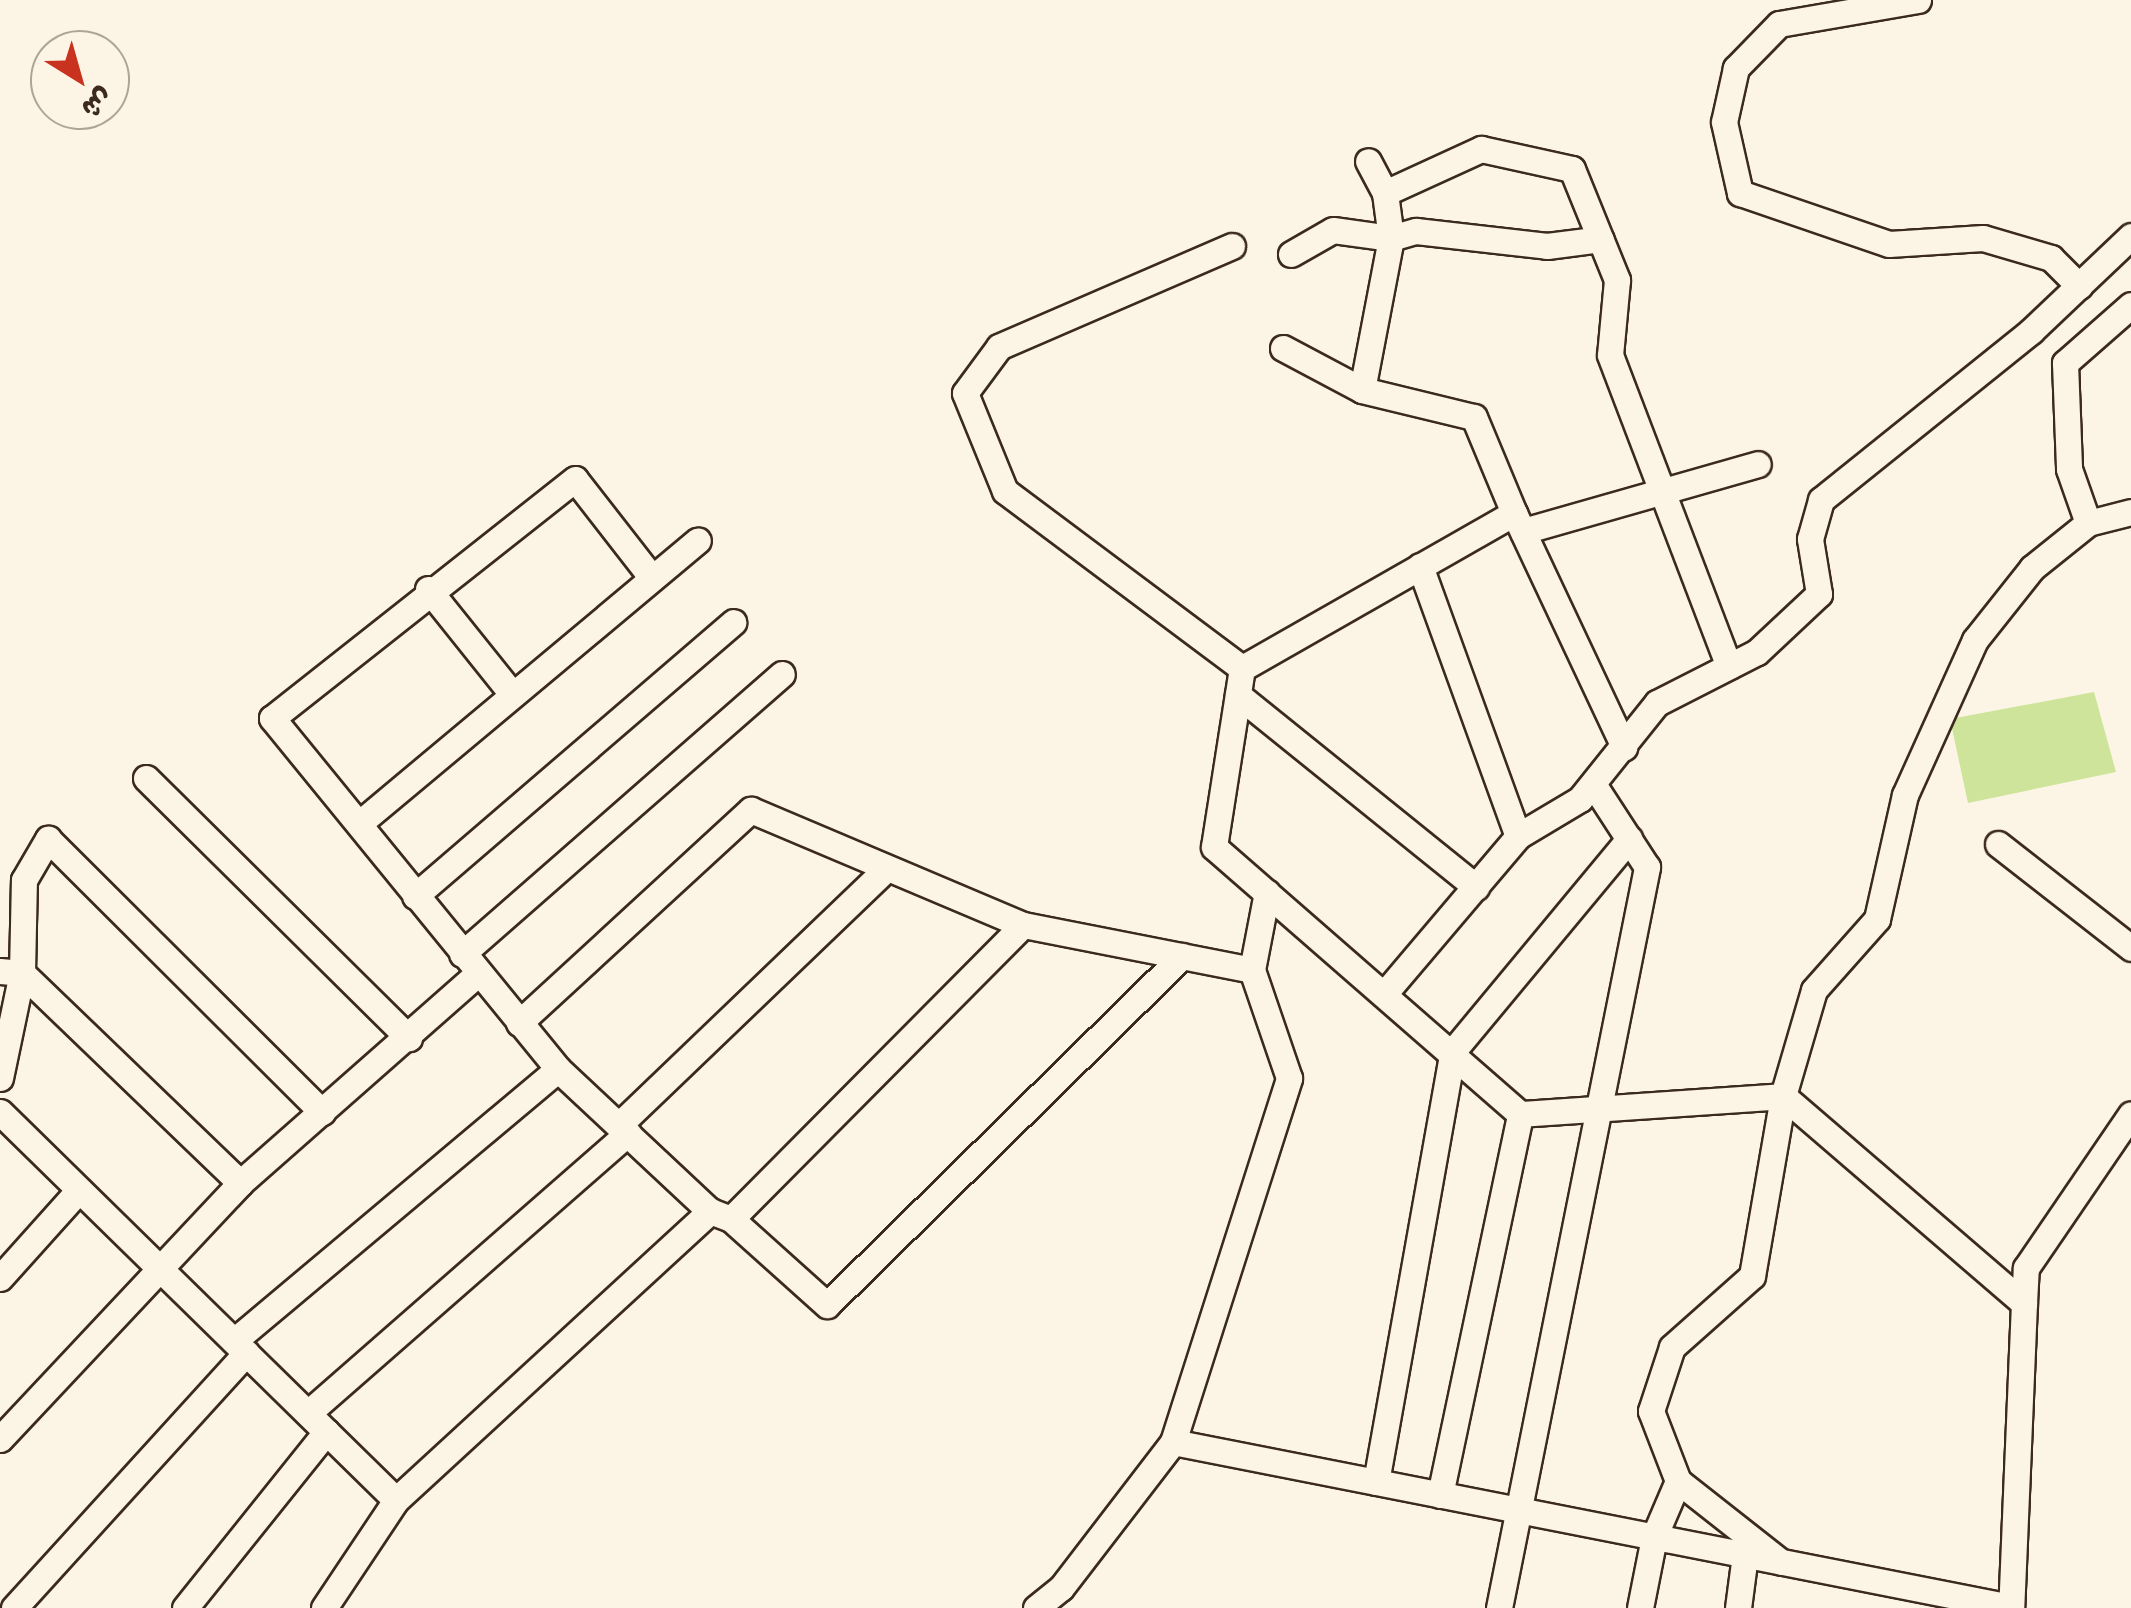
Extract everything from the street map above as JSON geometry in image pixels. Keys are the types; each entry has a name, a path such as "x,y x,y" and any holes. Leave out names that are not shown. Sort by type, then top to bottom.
{"street":[{"path":"1918,0 1779,24 1736,68 1724,122 1740,193 1889,244 1983,238 2051,258 2079,286"},
{"path":"1385,193 1481,149 1572,169 1617,280 1610,355 1729,666"},
{"path":"1362,390 1391,238 1385,193 1368,160"},
{"path":"1291,254 1333,230 1391,238 1416,231 1547,246 1600,239"},
{"path":"1385,993 1518,836 1593,784 1658,703 1757,652 1818,594 1810,538 1821,500 2079,286 2131,236"},
{"path":"1232,246 999,346 965,393 1005,491 1242,668"},
{"path":"2088,523 2068,468 2065,362 2131,305"},
{"path":"1283,348 1362,390 1474,418 1624,747"},
{"path":"1242,668 1420,566 1519,522 1664,491 1758,464"},
{"path":"652,578 575,478 428,590 272,718 361,822 414,896 558,1069 827,1305 1182,956"},
{"path":"1781,1562 1678,1481 1651,1411 1672,1348 1752,1276 1783,1096 1814,990 1877,918 1906,795 1975,640 2032,568 2088,523 2131,512"},
{"path":"361,822 698,540"},
{"path":"1420,566 1518,836"},
{"path":"428,590 512,694"},
{"path":"414,896 733,622"},
{"path":"1242,668 1214,847 1453,1051 1520,1114"},
{"path":"0,1438 240,1183 409,1038 470,964 782,674"},
{"path":"1238,695 1476,888"},
{"path":"146,778 409,1038"},
{"path":"1499,1608 1514,1509 1604,1104 1648,866 1593,784"},
{"path":"519,1023 751,810 1023,925 1252,970"},
{"path":"0,1078 24,880 48,838 322,1112"},
{"path":"1376,1482 1453,1051 1629,839"},
{"path":"1998,844 2131,948"},
{"path":"186,1608 317,1422 624,1129 887,868"},
{"path":"1036,1608 1061,1588 1173,1442 1289,1078 1252,970 1267,892"},
{"path":"324,1608 396,1500 721,1214 1023,925"},
{"path":"11,972 240,1183"},
{"path":"14,1608 240,1347 558,1069"},
{"path":"1520,1114 1604,1104 1783,1096 2024,1303"},
{"path":"0,1112 396,1500"},
{"path":"1440,1495 1520,1114"},
{"path":"1173,1442 2011,1608 2026,1268 2131,1114"},
{"path":"0,1278 79,1190"},
{"path":"1640,1608 1654,1537 1678,1481"},
{"path":"1738,1608 1745,1554"}],"green space":[{"path":"2094,692 2116,772 1968,803 1950,719"}]}
